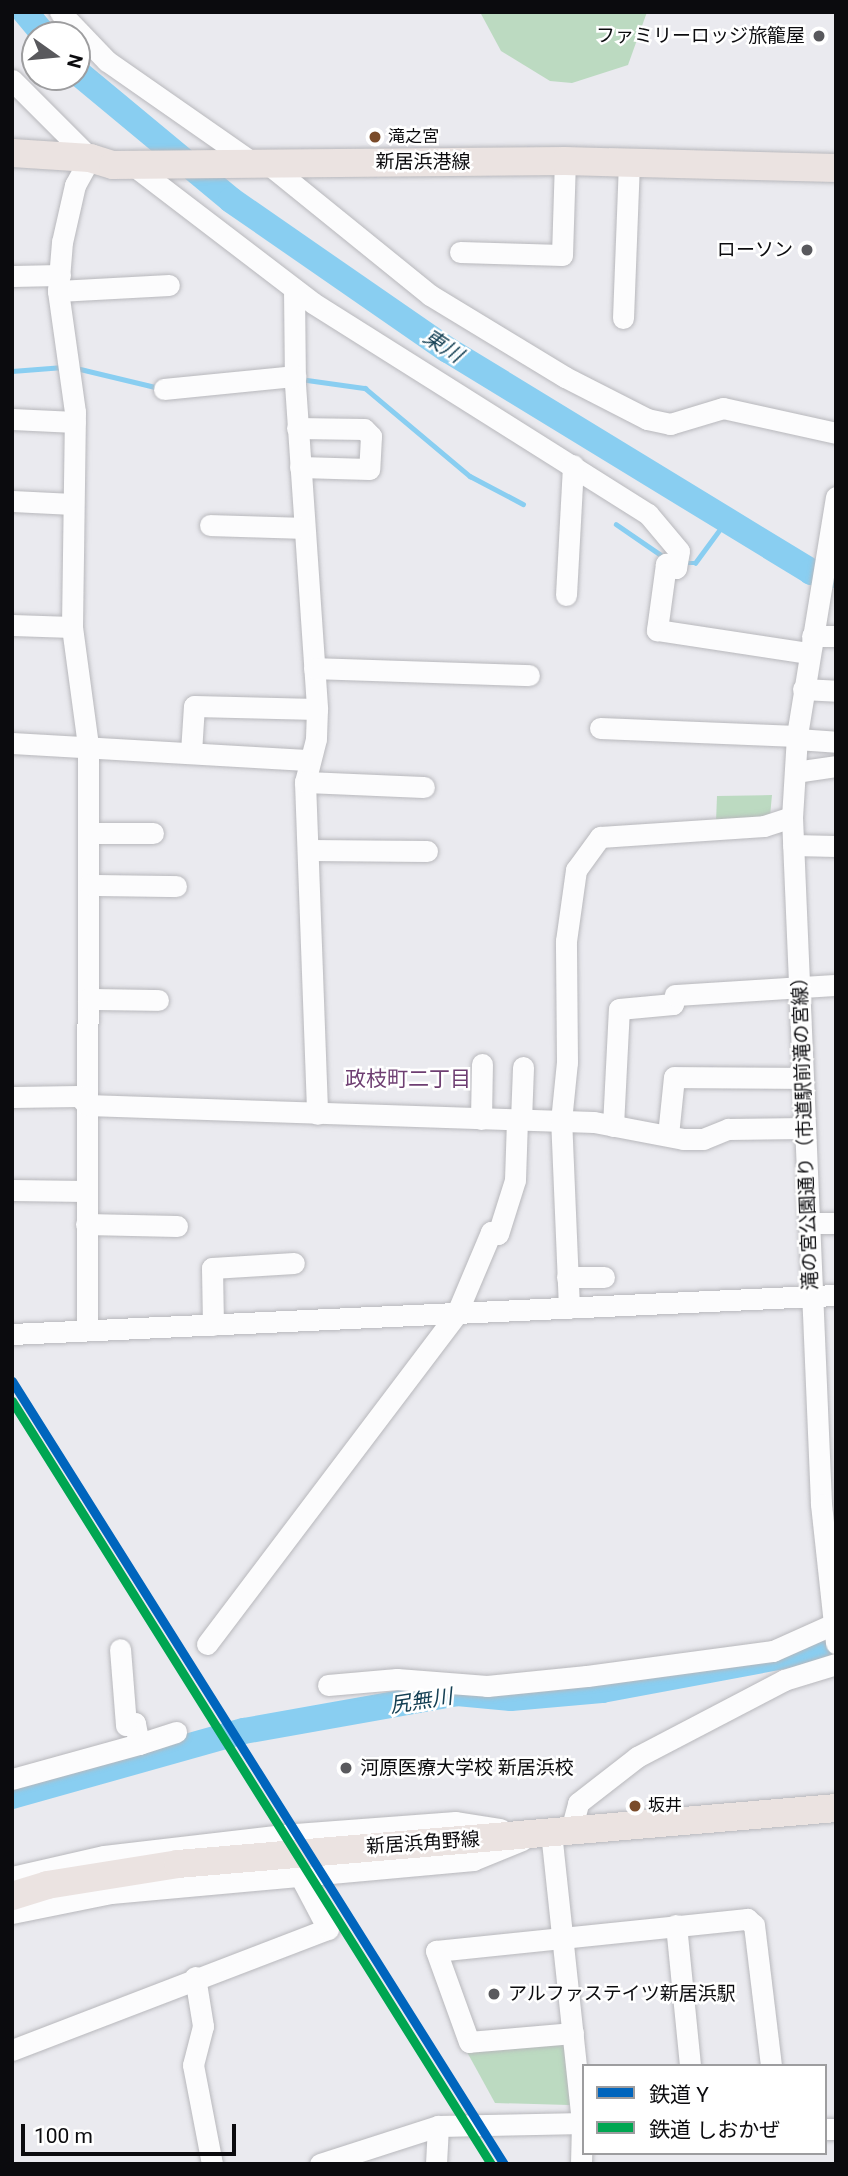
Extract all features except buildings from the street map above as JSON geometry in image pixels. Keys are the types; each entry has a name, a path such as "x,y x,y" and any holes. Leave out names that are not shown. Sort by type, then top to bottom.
{"main road":[{"name":"新居浜港線","path":"12,153 90,158 143,166 565,161 836,168"},
{"name":"新居浜角野線","path":"12,1896 47,1885 178,1864 836,1808"}],"street":[{"path":"60,12 107,61 430,295 565,377 647,419 670,424 723,408 836,433"},
{"path":"12,80 90,158 75,185 59,283 75,422 72,627 88,746 85,1191 87,1330"},
{"path":"460,252 562,255 565,161"},
{"path":"623,318 629,163"},
{"path":"143,166 294,289 648,514 677,559 666,564 657,630 811,638 836,636"},
{"path":"12,276 59,283 169,285"},
{"path":"294,289 297,428 317,709 316,739 307,760 305,782 310,850 317,1114"},
{"path":"164,389 295,376"},
{"path":"12,419 75,422"},
{"path":"297,428 364,429 371,436 378,469 300,467"},
{"path":"566,595 573,465"},
{"path":"12,501 73,504"},
{"name":"滝の宮公園通り（市道駅前滝の宮線）","path":"835,505 825,550 803,689 792,817 812,1296 825,1369 835,1631"},
{"path":"210,525 304,528"},
{"path":"12,625 72,627"},
{"path":"314,668 529,676"},
{"path":"803,689 836,691"},
{"path":"191,752 194,706 317,709"},
{"path":"600,729 836,742"},
{"path":"12,743 307,760"},
{"path":"795,772 836,766"},
{"path":"305,782 424,787"},
{"path":"569,1307 561,1121 568,1062 570,895 591,844 600,836 764,826 792,817"},
{"path":"89,833 153,833"},
{"path":"793,845 836,846"},
{"path":"310,850 427,851"},
{"path":"89,885 176,886"},
{"path":"613,1126 619,1009 673,1004 676,995 799,985 836,985"},
{"path":"88,999 158,1000"},
{"path":"481,1119 482,1064"},
{"path":"207,1644 456,1315 491,1232 498,1234 515,1180 523,1067"},
{"path":"668,1135 674,1077 803,1078"},
{"path":"12,1097 79,1096 87,1105 561,1121 703,1139 728,1129 804,1128"},
{"path":"12,1190 85,1191"},
{"path":"809,1223 836,1223"},
{"path":"86,1224 177,1226"},
{"path":"213,1325 212,1268 294,1264"},
{"path":"567,1277 604,1277"},
{"path":"12,1334 836,1295"},
{"path":"328,1685 397,1679 487,1686 587,1676 773,1651 835,1631"},
{"path":"120,1649 125,1725 135,1723 139,1744"},
{"path":"12,1913 111,1893 473,1860 553,1832 578,1802 636,1757 784,1680 836,1664"},
{"path":"12,1779 176,1732"},
{"path":"12,1877 104,1856 282,1835 456,1822 553,1832"},
{"path":"553,1832 582,2115"},
{"path":"12,2050 195,1977 328,1930 300,1876"},
{"path":"572,2033 469,2042 436,1951 562,1935 747,1919 754,1925 771,2064"},
{"path":"676,1925 690,2064"},
{"path":"195,1977 204,2018 193,2065 212,2164"},
{"path":"320,2164 438,2126 503,2122 582,2123"},
{"path":"436,2164 438,2126"},
{"path":"581,2164 582,2144"}],"green space":[{"path":"480,12 647,12 628,65 572,83 550,81 501,51"},
{"path":"772,795 770,816 716,822 717,796"},
{"path":"562,2040 568,2047 574,2100 569,2105 495,2103 467,2052"}],"waterway":[{"name":"東川","path":"25,12 32,21"},
{"name":"東川","path":"91,84 231,200 448,350 811,572 836,575"},
{"path":"12,371 63,367"},
{"path":"76,368 155,387"},
{"path":"307,380 365,388 470,476 523,504"},
{"path":"682,563 695,563 726,521"},
{"path":"616,524 664,557"},
{"name":"尻無川","path":"12,1796 244,1731 457,1693 511,1698 602,1690 836,1646"}],"rail line":[{"name":"Y","path":"12,1381 504,2164"},
{"name":"しおかぜ","path":"12,1401 491,2164"}],"place":[{"name":"ファミリーロッジ旅籠屋","path":"819,36"},
{"name":"滝之宮","path":"375,137"},
{"name":"ローソン","path":"807,250"},
{"name":"河原医療大学校 新居浜校","path":"346,1768"},
{"name":"坂井","path":"635,1806"},
{"name":"アルファステイツ新居浜駅","path":"494,1994"}],"district":[{"name":"政枝町二丁目","path":"408,1079"}]}
